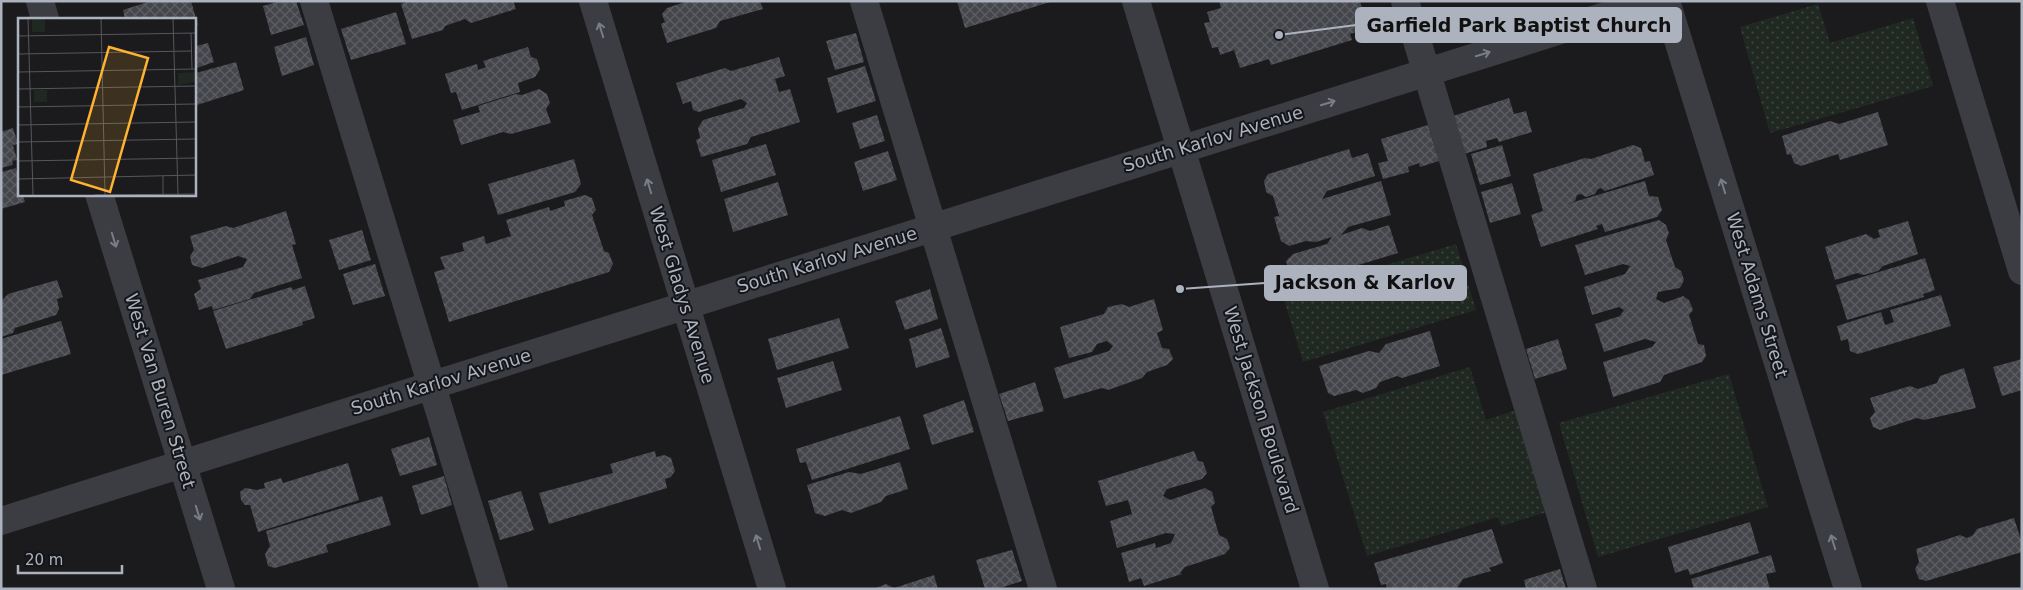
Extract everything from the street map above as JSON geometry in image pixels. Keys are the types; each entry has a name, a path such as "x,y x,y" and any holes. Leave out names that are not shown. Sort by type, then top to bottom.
{"street":[{"path":"40,1 45,18"},
{"path":"314,1 494,589"},
{"name":"West Gladys Avenue","path":"593,1 772,589"},
{"path":"864,1 1043,589"},
{"name":"West Jackson Boulevard","path":"1136,1 1315,589"},
{"path":"1405,1 1583,589"},
{"name":"South Karlov Avenue","path":"1,520 1653,1"},
{"name":"West Adams Street","path":"1666,1 1848,589"},
{"path":"1940,1 2022,271"},
{"name":"West Van Buren Street","path":"99,195 221,589"}],"shaded area":[{"path":"1818,4 1830,43 1913,18 1933,86 1770,133 1740,27"},
{"path":"1456,244 1476,310 1303,362 1283,296"},
{"path":"1470,367 1486,420 1516,410 1547,512 1501,526 1498,517 1367,556 1323,412"},
{"path":"1729,374 1768,507 1598,557 1559,423"}],"building":[{"path":"151,1 191,1 198,25 195,26 195,18 125,18 123,10"},
{"path":"280,1 296,1 304,25 271,35 263,6"},
{"path":"409,1 513,1 516,9 471,23 465,19 445,26 443,30 412,39 401,4"},
{"path":"688,1 760,1 763,9 720,21 716,28 667,43 661,24 665,22 662,14 667,8"},
{"path":"957,1 1050,1 1050,2 965,28"},
{"path":"1219,1 1360,1 1368,29 1350,34 1352,40 1271,65 1269,59 1240,68 1234,50 1220,55 1218,47 1212,48 1204,23 1210,22 1207,12 1221,8"},
{"path":"396,12 406,44 351,60 341,29"},
{"path":"856,33 864,62 835,70 826,41"},
{"path":"306,37 314,65 282,76 274,47"},
{"path":"208,43 214,62 195,69 195,44 196,46"},
{"path":"528,47 531,57 537,59 540,69 535,77 518,83 520,92 462,110 456,92 451,93 445,74 477,64 478,70 486,67 483,61"},
{"path":"779,57 785,76 775,79 779,92 790,89 800,122 751,137 747,144 701,157 696,140 700,138 698,128 703,120 744,108 747,103 741,99 699,112 693,110 691,101 683,104 676,83 725,68 731,71"},
{"path":"236,62 244,90 195,106 196,73"},
{"path":"865,66 876,101 837,113 827,78"},
{"path":"539,89 547,94 550,103 546,109 551,123 511,134 503,132 461,145 453,120 480,112 478,106"},
{"path":"1509,98 1514,114 1526,111 1532,132 1499,142 1497,138 1486,141 1487,147 1464,154 1453,116"},
{"path":"1878,112 1888,145 1840,160 1838,154 1801,166 1794,163 1791,154 1787,155 1782,136 1830,121 1839,124"},
{"path":"877,115 885,141 860,149 852,123"},
{"path":"1428,125 1439,161 1420,167 1419,163 1408,167 1409,172 1383,179 1378,163 1388,161 1381,139"},
{"path":"13,128 18,144 13,145 17,160 12,161 13,165 1,168 1,132"},
{"path":"766,144 776,175 721,192 712,160"},
{"path":"1502,145 1511,176 1480,185 1471,154"},
{"path":"1633,145 1641,148 1645,162 1650,161 1654,175 1605,191 1601,188 1595,194 1586,197 1581,194 1577,195 1575,201 1567,204 1645,181 1649,196 1658,197 1662,210 1657,217 1605,232 1602,224 1596,226 1598,229 1541,247 1531,215 1543,211 1533,174 1585,158 1591,159"},
{"path":"1349,149 1352,158 1368,153 1375,176 1327,191 1322,199 1381,181 1391,215 1348,227 1341,235 1362,228 1370,231 1389,225 1398,253 1355,266 1351,273 1301,288 1297,275 1289,271 1286,261 1293,254 1327,244 1332,237 1316,242 1306,241 1289,246 1281,241 1274,217 1279,216 1278,212 1273,196 1266,192 1264,181 1268,174"},
{"path":"888,151 897,180 863,191 854,162"},
{"path":"574,159 581,184 575,192 498,215 488,184"},
{"path":"16,168 18,195 23,195 25,202 1,209 1,172"},
{"path":"778,182 788,215 733,232 724,199"},
{"path":"1512,183 1521,214 1490,223 1481,192"},
{"path":"585,195 592,198 596,210 592,215 604,251 609,253 613,264 609,272 449,322 434,272 445,269 440,257 464,251 462,243 484,236 486,244 511,236 506,220 549,207 550,211 565,206 564,201"},
{"path":"286,211 296,244 292,245 302,278 254,293 250,299 213,310 212,306 199,310 194,294 201,289 198,280 243,267 247,259 238,256 202,268 192,265 190,256 194,250 190,236 226,226 233,228"},
{"path":"1659,220 1666,225 1669,233 1666,240 1675,267 1681,271 1684,280 1680,288 1658,292 1656,299 1664,303 1683,296 1689,300 1693,310 1689,315 1698,344 1704,345 1706,356 1702,362 1664,375 1660,382 1613,397 1603,362 1652,347 1656,342 1645,339 1604,352 1595,324 1620,316 1624,310 1619,307 1592,315 1584,287 1625,274 1630,266 1623,264 1585,275 1575,245"},
{"path":"1908,221 1918,254 1883,266 1878,271 1864,275 1857,273 1835,280 1825,247 1866,234 1874,239 1880,237 1878,230"},
{"path":"362,230 371,260 339,270 329,240"},
{"path":"1925,258 1935,290 1923,294 1924,297 1847,320 1836,285"},
{"path":"375,264 385,296 353,305 343,274"},
{"path":"57,280 63,297 57,299 59,309 56,315 15,328 13,333 1,337 1,301 8,294"},
{"path":"305,286 315,318 302,322 303,325 226,349 213,311 291,287 293,290"},
{"path":"930,289 938,319 905,330 895,301"},
{"path":"1941,295 1951,326 1858,354 1850,351 1848,339 1841,341 1837,326 1881,312 1885,325 1894,322 1890,310"},
{"path":"1154,299 1163,330 1157,333 1162,348 1169,349 1173,359 1167,365 1147,372 1142,378 1108,390 1102,388 1064,399 1054,368 1109,351 1113,346 1107,341 1097,344 1092,352 1069,358 1060,327 1104,314 1108,307 1122,304 1129,307"},
{"path":"839,318 849,348 777,370 768,339"},
{"path":"61,321 71,354 1,375 1,339"},
{"path":"941,328 950,357 916,368 909,339"},
{"path":"1430,331 1440,366 1402,378 1397,376 1380,382 1376,388 1363,393 1356,390 1334,396 1328,393 1319,366 1369,351 1379,353 1386,344"},
{"path":"1558,339 1567,369 1535,379 1526,349"},
{"path":"2022,359 2022,390 2002,396 1993,367"},
{"path":"833,361 842,390 786,408 777,378"},
{"path":"1964,368 1976,408 1924,420 1917,418 1880,430 1873,427 1870,418 1875,412 1870,398 1910,386 1918,389 1937,383 1940,376"},
{"path":"1035,382 1044,411 1008,421 999,394"},
{"path":"964,400 974,432 932,445 923,415"},
{"path":"900,416 910,449 812,480 806,462 800,463 796,449"},
{"path":"429,437 437,465 400,476 391,449"},
{"path":"655,451 656,457 664,455 671,458 675,471 671,477 665,479 667,488 549,524 539,493 613,473 610,464"},
{"path":"1194,451 1198,461 1203,462 1207,473 1202,479 1167,489 1163,496 1170,500 1205,488 1212,492 1215,503 1211,507 1219,535 1227,539 1230,548 1225,554 1185,567 1180,573 1182,574 1144,586 1141,578 1129,582 1121,553 1155,543 1156,548 1171,543 1175,534 1166,533 1117,548 1110,521 1132,514 1128,500 1106,506 1098,481"},
{"path":"900,462 908,489 886,496 881,502 851,513 842,510 825,516 815,513 807,485 849,472 861,474"},
{"path":"348,463 359,500 258,532 250,505 245,505 241,500 240,492 245,488 257,490 265,488 264,483 281,478 283,483"},
{"path":"444,476 452,505 421,515 412,486"},
{"path":"521,491 534,530 500,540 488,501"},
{"path":"382,496 391,525 326,545 328,552 275,568 268,566 265,554 270,546 266,531"},
{"path":"2014,518 2022,543 2022,552 1926,581 1919,579 1915,569 1919,562 1916,549 1960,535 1967,538 1973,535 1977,529"},
{"path":"1750,522 1759,553 1690,575 1688,569 1675,573 1668,547"},
{"path":"1492,529 1503,563 1489,568 1491,571 1463,579 1457,588 1454,589 1387,589 1386,584 1381,585 1374,563"},
{"path":"1012,550 1022,581 997,589 985,589 976,560"},
{"path":"1771,555 1776,572 1766,574 1770,589 1694,589 1691,579"},
{"path":"1560,569 1566,589 1526,589 1524,580"},
{"path":"934,575 938,589 873,589 886,584 894,588"}],"place":[{"name":"Garfield Park Baptist Church","path":"1279,35"},
{"name":"Jackson & Karlov","path":"1180,289"}]}
